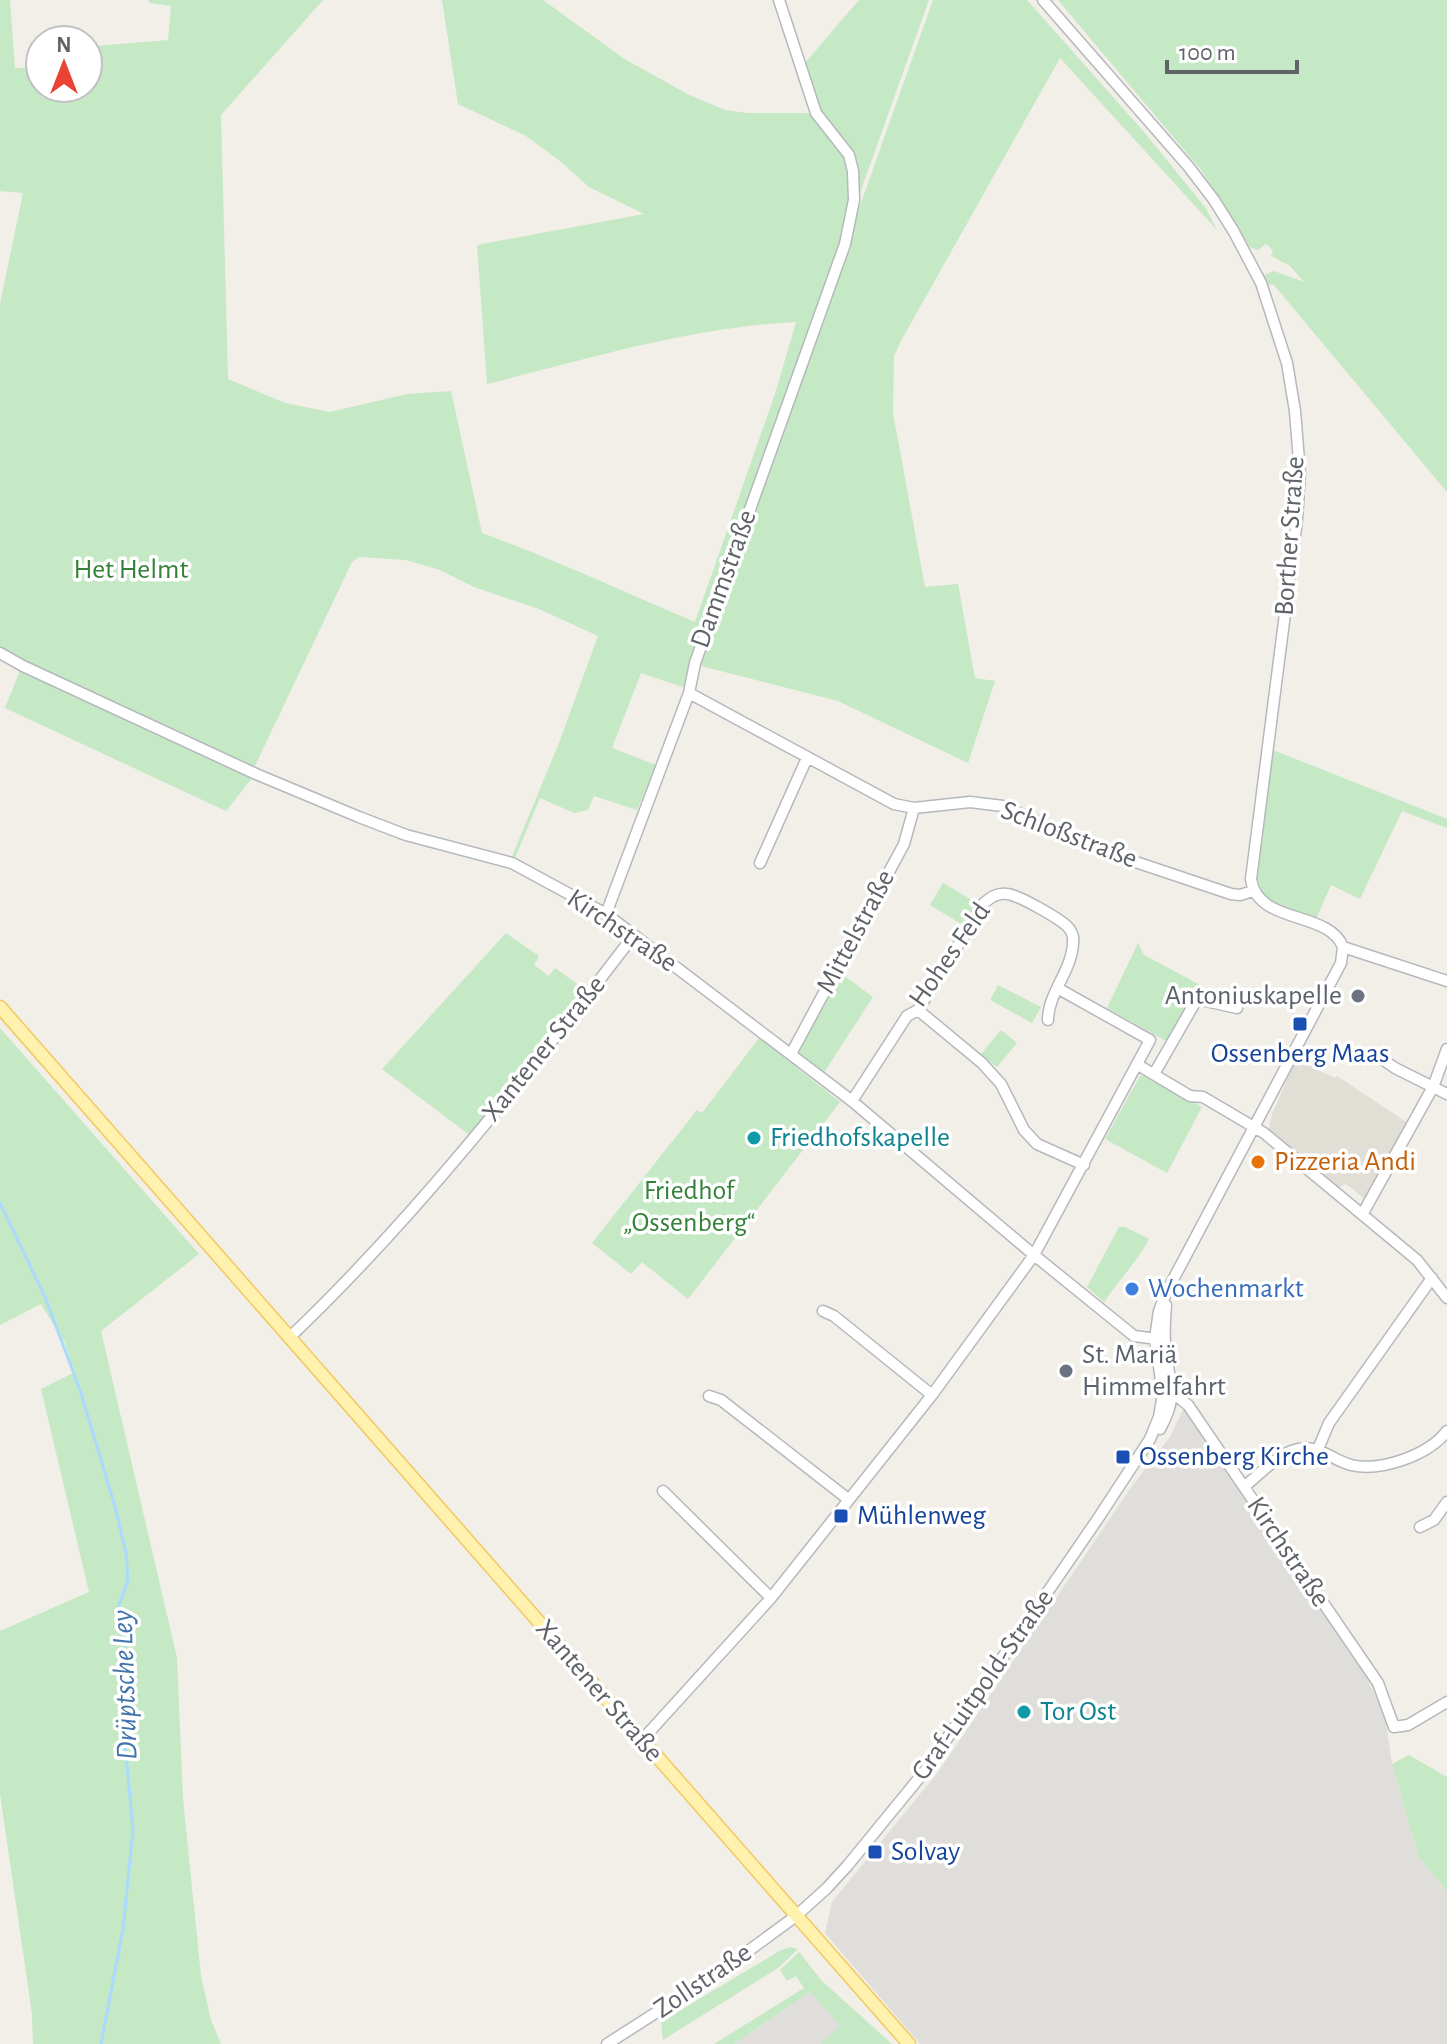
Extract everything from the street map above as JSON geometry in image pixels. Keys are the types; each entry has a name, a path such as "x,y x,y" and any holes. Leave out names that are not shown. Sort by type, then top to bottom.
{"main road":[{"name":"Xantener Straße","path":"0,1007 909,2044"}],"street":[{"name":"Dammstraße","path":"606,914 689,693 695,663 845,244 854,200 849,155 816,113 779,0"},
{"name":"Borther Straße","path":"1043,0 1214,200 1253,266 1280,336 1293,399 1300,473 1290,576 1253,857 1253,891"},
{"name":"Kirchstraße","path":"0,653 256,774 406,835 512,863 606,914 852,1101 1134,1336 1160,1340"},
{"name":"Schloßstraße","path":"689,693 894,804 914,808 970,802 1003,806 1106,852 1217,890 1240,895 1253,891"},
{"path":"760,863 807,758"},
{"name":"Mittelstraße","path":"791,1054 904,844 914,808"},
{"path":"1253,891 1267,905 1334,934 1343,947 1447,981"},
{"name":"Hohes Feld","path":"852,1101 907,1016 918,1010 992,895 1007,894 1018,898 1065,924 1071,932 1073,948 1048,1010 1048,1020"},
{"name":"Xantener Straße","path":"289,1338 432,1187 571,1018 634,935"},
{"path":"1168,1394 1159,1311 1166,1293 1341,963 1343,947"},
{"path":"642,1740 771,1598 932,1395 1034,1255 1084,1165 1150,1040 1059,989"},
{"path":"1154,1074 1197,999 1237,1008"},
{"path":"918,1010 982,1063 1001,1084 1024,1130 1037,1144 1084,1165"},
{"path":"1363,1213 1433,1087 1447,1049"},
{"path":"1372,1052 1395,1068 1447,1094"},
{"path":"1138,1065 1190,1096 1203,1097 1255,1128 1417,1260 1447,1298"},
{"path":"1318,1449 1329,1423 1432,1278"},
{"path":"823,1311 834,1316 932,1395"},
{"name":"Kirchstraße","path":"1168,1394 1188,1405 1378,1683 1394,1727 1408,1725 1447,1702"},
{"name":"Graf-Luitpold-Straße","path":"796,1916 857,1855 924,1772 1167,1416 1168,1394"},
{"path":"709,1396 721,1400 848,1499"},
{"path":"1244,1487 1285,1453 1301,1448 1318,1449 1353,1466 1378,1466 1407,1457 1445,1438"},
{"path":"663,1491 771,1598"},
{"path":"1420,1527 1434,1520 1447,1502"},
{"name":"Zollstraße","path":"607,2044 721,1971 796,1916"}],"shaded area":[{"path":"1296,1059 1335,1078 1337,1076 1408,1123 1365,1199 1346,1184 1339,1187 1269,1130 1272,1114"},
{"path":"1183,1409 1366,1677 1385,1715 1392,1764 1418,1856 1447,1892 1447,2044 920,2044 825,1933 832,1902 938,1772 1132,1486 1170,1437"},
{"path":"810,1992 841,2027 821,2044 734,2044"}],"green space":[{"name":"Het Helmt","path":"0,0 10,0 15,68 24,68 24,104 104,104 104,45 168,40 171,6 148,0 323,0 221,115 228,379 285,403 330,412 407,394 451,391 482,533 695,622 775,394 796,322 679,337 487,384 477,245 644,214 589,187 526,136 458,104 442,0 543,0 623,58 689,95 725,110 816,113 853,171 845,244 686,688 641,673 612,748 656,765 637,810 594,796 588,810 574,813 540,798 514,860 511,859 559,743 598,636 539,609 406,560 359,557 352,562 253,770 193,744 191,750 253,777 226,811 5,708 23,663 0,649 0,304 23,193 0,191"},
{"path":"859,0 929,0 856,204 858,161 822,116 804,64"},
{"path":"933,0 1027,0 1144,132 1205,207 1217,230 1060,58 894,356 893,413 925,587 958,584 975,678 995,681 968,763 838,701 697,665"},
{"path":"1058,0 1447,0 1447,492 1273,284 1269,285 1264,275 1274,271 1304,282 1290,266 1271,256 1273,250 1266,244 1258,250 1250,247 1201,170"},
{"path":"1273,750 1447,819 1447,828 1402,811 1360,899 1331,885 1316,919 1268,899 1262,894 1256,876"},
{"path":"943,883 977,903 963,925 930,905"},
{"path":"506,933 539,956 534,965 549,976 555,968 587,991 471,1136 382,1069"},
{"path":"1138,943 1144,955 1202,986 1168,1042 1107,1008"},
{"path":"839,972 873,997 823,1074 796,1051"},
{"path":"998,985 1041,1007 1032,1023 990,1000"},
{"path":"0,1028 199,1254 101,1331 177,1658 183,1799 201,1976 211,2020 221,2044 33,2044 32,2014 0,1794 0,1631 89,1592 41,1389 73,1373 65,1343 41,1304 0,1325"},
{"path":"1001,1030 1017,1043 997,1067 981,1054"},
{"name":"Friedhof „Ossenberg“","path":"759,1038 840,1102 688,1299 642,1262 631,1274 592,1243 697,1110 702,1113"},
{"path":"1140,1076 1202,1107 1167,1173 1105,1139"},
{"path":"1119,1227 1149,1239 1104,1302 1087,1287"},
{"path":"1409,1755 1447,1777 1447,1892 1418,1856 1392,1764"},
{"path":"790,1947 798,1949 778,1968 663,2040 661,2022"},
{"path":"799,1952 822,1981 892,2044 821,2044 840,2026 810,1992 734,2044 714,2044 804,1988 796,1976 787,1981 780,1970"}],"waterway":[{"name":"Drüptsche Ley","path":"0,1203 45,1297 80,1390 126,1553 128,1580 118,1608 128,1673 124,1732 133,1830 123,1929 101,2044"}],"place":[{"name":"Antoniuskapelle","path":"1358,996"},
{"name":"Ossenberg Maas","path":"1300,1024"},
{"name":"Friedhofskapelle","path":"754,1138"},
{"name":"Pizzeria Andi","path":"1258,1162"},
{"name":"Wochenmarkt","path":"1132,1289"},
{"name":"St. Mariä Himmelfahrt","path":"1066,1371"},
{"name":"Ossenberg Kirche","path":"1123,1457"},
{"name":"Mühlenweg","path":"841,1516"},
{"name":"Tor Ost","path":"1024,1712"},
{"name":"Solvay","path":"875,1852"}]}
